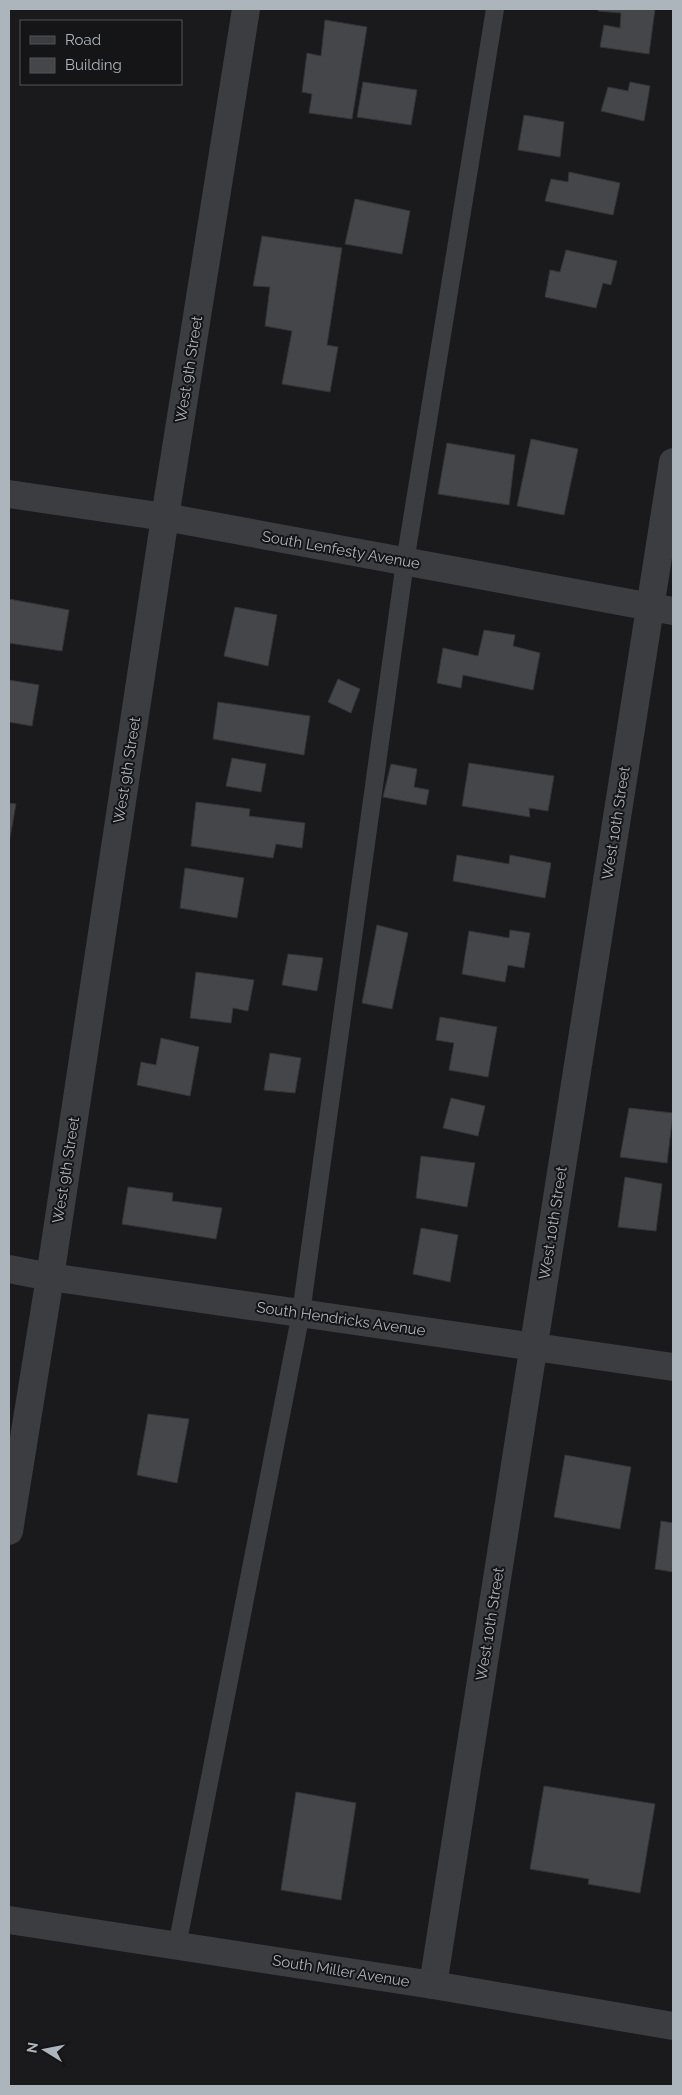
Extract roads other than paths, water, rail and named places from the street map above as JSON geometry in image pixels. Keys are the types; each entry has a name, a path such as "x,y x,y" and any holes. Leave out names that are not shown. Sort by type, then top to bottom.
{"street":[{"name":"West 9th Street","path":"9,1531 50,1277 165,517 246,9"},
{"name":"West 10th Street","path":"433,1985 533,1347 662,609 673,462"},
{"name":"South Lenfesty Avenue","path":"9,494 165,517 662,609"},
{"name":"South Hendricks Avenue","path":"9,1269 50,1277 673,1366"},
{"name":"South Miller Avenue","path":"9,1920 433,1985 673,2026"}],"lane":[{"path":"177,1946 301,1313 405,562 496,9"}]}
